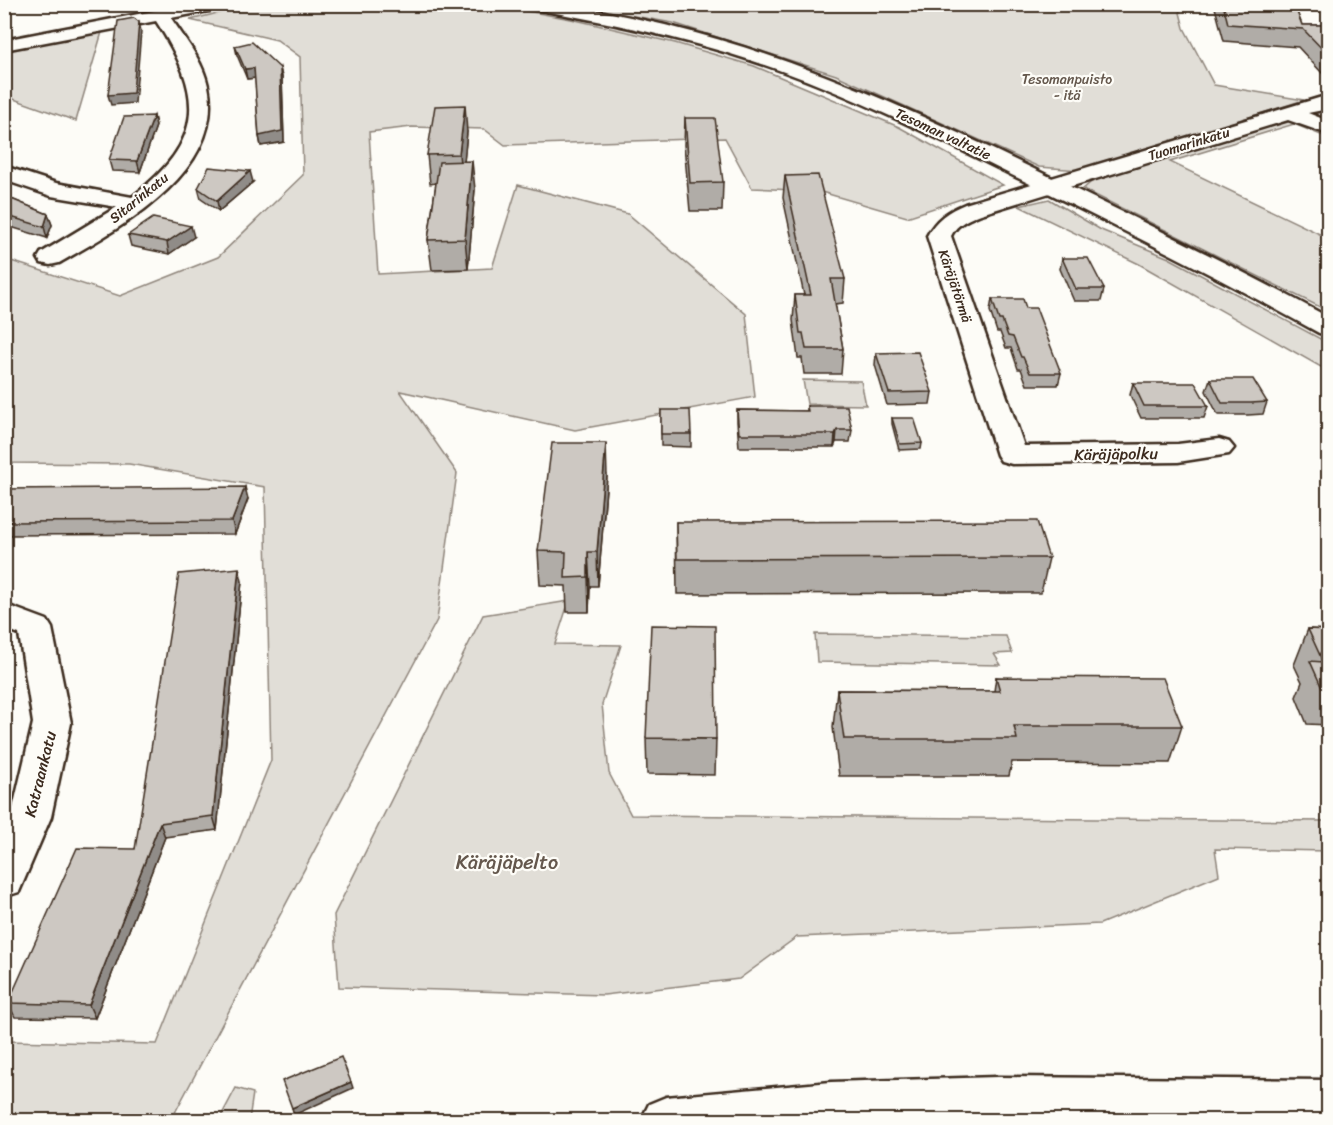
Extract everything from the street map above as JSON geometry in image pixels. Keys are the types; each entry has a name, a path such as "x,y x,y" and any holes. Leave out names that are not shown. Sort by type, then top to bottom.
{"street":[{"path":"4,45 219,4"},
{"name":"Tesoman valtatie","path":"534,4 642,26 758,57 871,101 1050,186 1329,327"},
{"name":"Sitarinkatu","path":"50,258 116,219 136,204 172,172 188,151 199,123 201,102 192,66 161,16"},
{"name":"Tuomarinkatu","path":"1050,186 1289,113 1329,103"},
{"path":"1289,113 1329,128"},
{"path":"4,172 51,189 136,204"},
{"name":"Käräjätörmä","path":"1012,455 939,236 941,228 962,214 1050,186"},
{"name":"Käräjäpolku","path":"1012,455 1178,453 1219,448"},
{"name":"Katraankatu","path":"4,615 35,628 52,723 31,817 4,879"},
{"path":"666,1120 792,1106 1059,1098 1329,1103"}],"green space":[{"path":"254,4 487,4 571,19 675,43 754,66 899,127 1003,185 907,217 818,191 752,188 725,138 505,145 484,129 412,127 369,132 378,274 492,268 518,185 628,214 746,314 755,397 575,430 400,391 457,473 437,620 171,1120 5,1120 5,1041 157,1044 271,760 265,487 129,464 5,463 5,259 120,296 218,257 303,175 300,57 277,40 190,20"},
{"name":"Tesomanpuisto - itä","path":"571,5 1178,5 1184,28 1214,85 1304,100 1080,170 1039,167 836,75 673,23"},
{"path":"102,32 76,121 5,96 5,50"},
{"path":"1328,108 1328,138 1294,124 1170,162 1328,238 1328,311 1083,189 1096,178"},
{"path":"1049,199 1101,230 1169,258 1328,343 1328,371 1139,264 1019,206"},
{"path":"803,380 861,381 866,405 807,404"},
{"name":"Käräjäpelto","path":"569,601 555,644 621,645 602,704 609,773 631,815 1328,821 1328,851 1215,849 1219,875 1100,924 797,937 739,979 604,995 339,987 334,915 483,615"},
{"path":"815,634 1006,636 1012,653 994,654 1001,665 817,662"},
{"path":"236,1088 253,1093 249,1120 219,1120"}],"building":[{"path":"1223,4 1294,4 1302,25 1329,25 1329,56 1303,29 1228,24"},
{"path":"134,18 139,22 133,93 108,95 118,21"},
{"path":"252,42 280,68 282,131 259,136 254,68 245,69 235,46"},
{"path":"465,105 459,154 427,155 435,106"},
{"path":"154,116 137,161 109,160 124,117"},
{"path":"685,118 715,118 723,182 690,183"},
{"path":"472,161 465,239 428,240 439,162"},
{"path":"209,167 250,171 217,201 198,188"},
{"path":"818,175 845,279 831,279 843,349 806,349 803,333 800,333 795,295 811,295 785,176"},
{"path":"4,196 48,214 44,227 4,215"},
{"path":"153,218 191,226 167,242 128,235"},
{"path":"1062,258 1088,258 1104,289 1076,289"},
{"path":"992,299 1023,299 1026,308 1036,308 1061,373 1030,373 1013,337 1008,336 1002,320 999,320"},
{"path":"918,352 932,392 889,393 876,353"},
{"path":"1210,379 1253,379 1267,402 1222,403"},
{"path":"1133,383 1195,383 1208,406 1144,406"},
{"path":"807,406 847,406 852,430 837,430 835,434 739,434 737,410 808,411"},
{"path":"661,410 690,410 691,434 661,434"},
{"path":"892,418 914,418 922,443 900,444"},
{"path":"552,443 606,443 597,552 588,552 588,577 565,578 566,552 538,551"},
{"path":"245,487 232,521 4,522 4,489"},
{"path":"1037,521 1049,558 677,559 676,522"},
{"path":"239,568 213,816 160,823 89,1005 8,1003 77,848 135,849 179,574"},
{"path":"651,625 715,626 716,739 646,738"},
{"path":"1308,629 1329,630 1329,688 1322,688 1310,661 1323,662"},
{"path":"996,677 1163,678 1182,726 1014,726 1017,739 844,739 837,690 1000,691"},
{"path":"341,1057 351,1082 292,1108 282,1081"}]}
